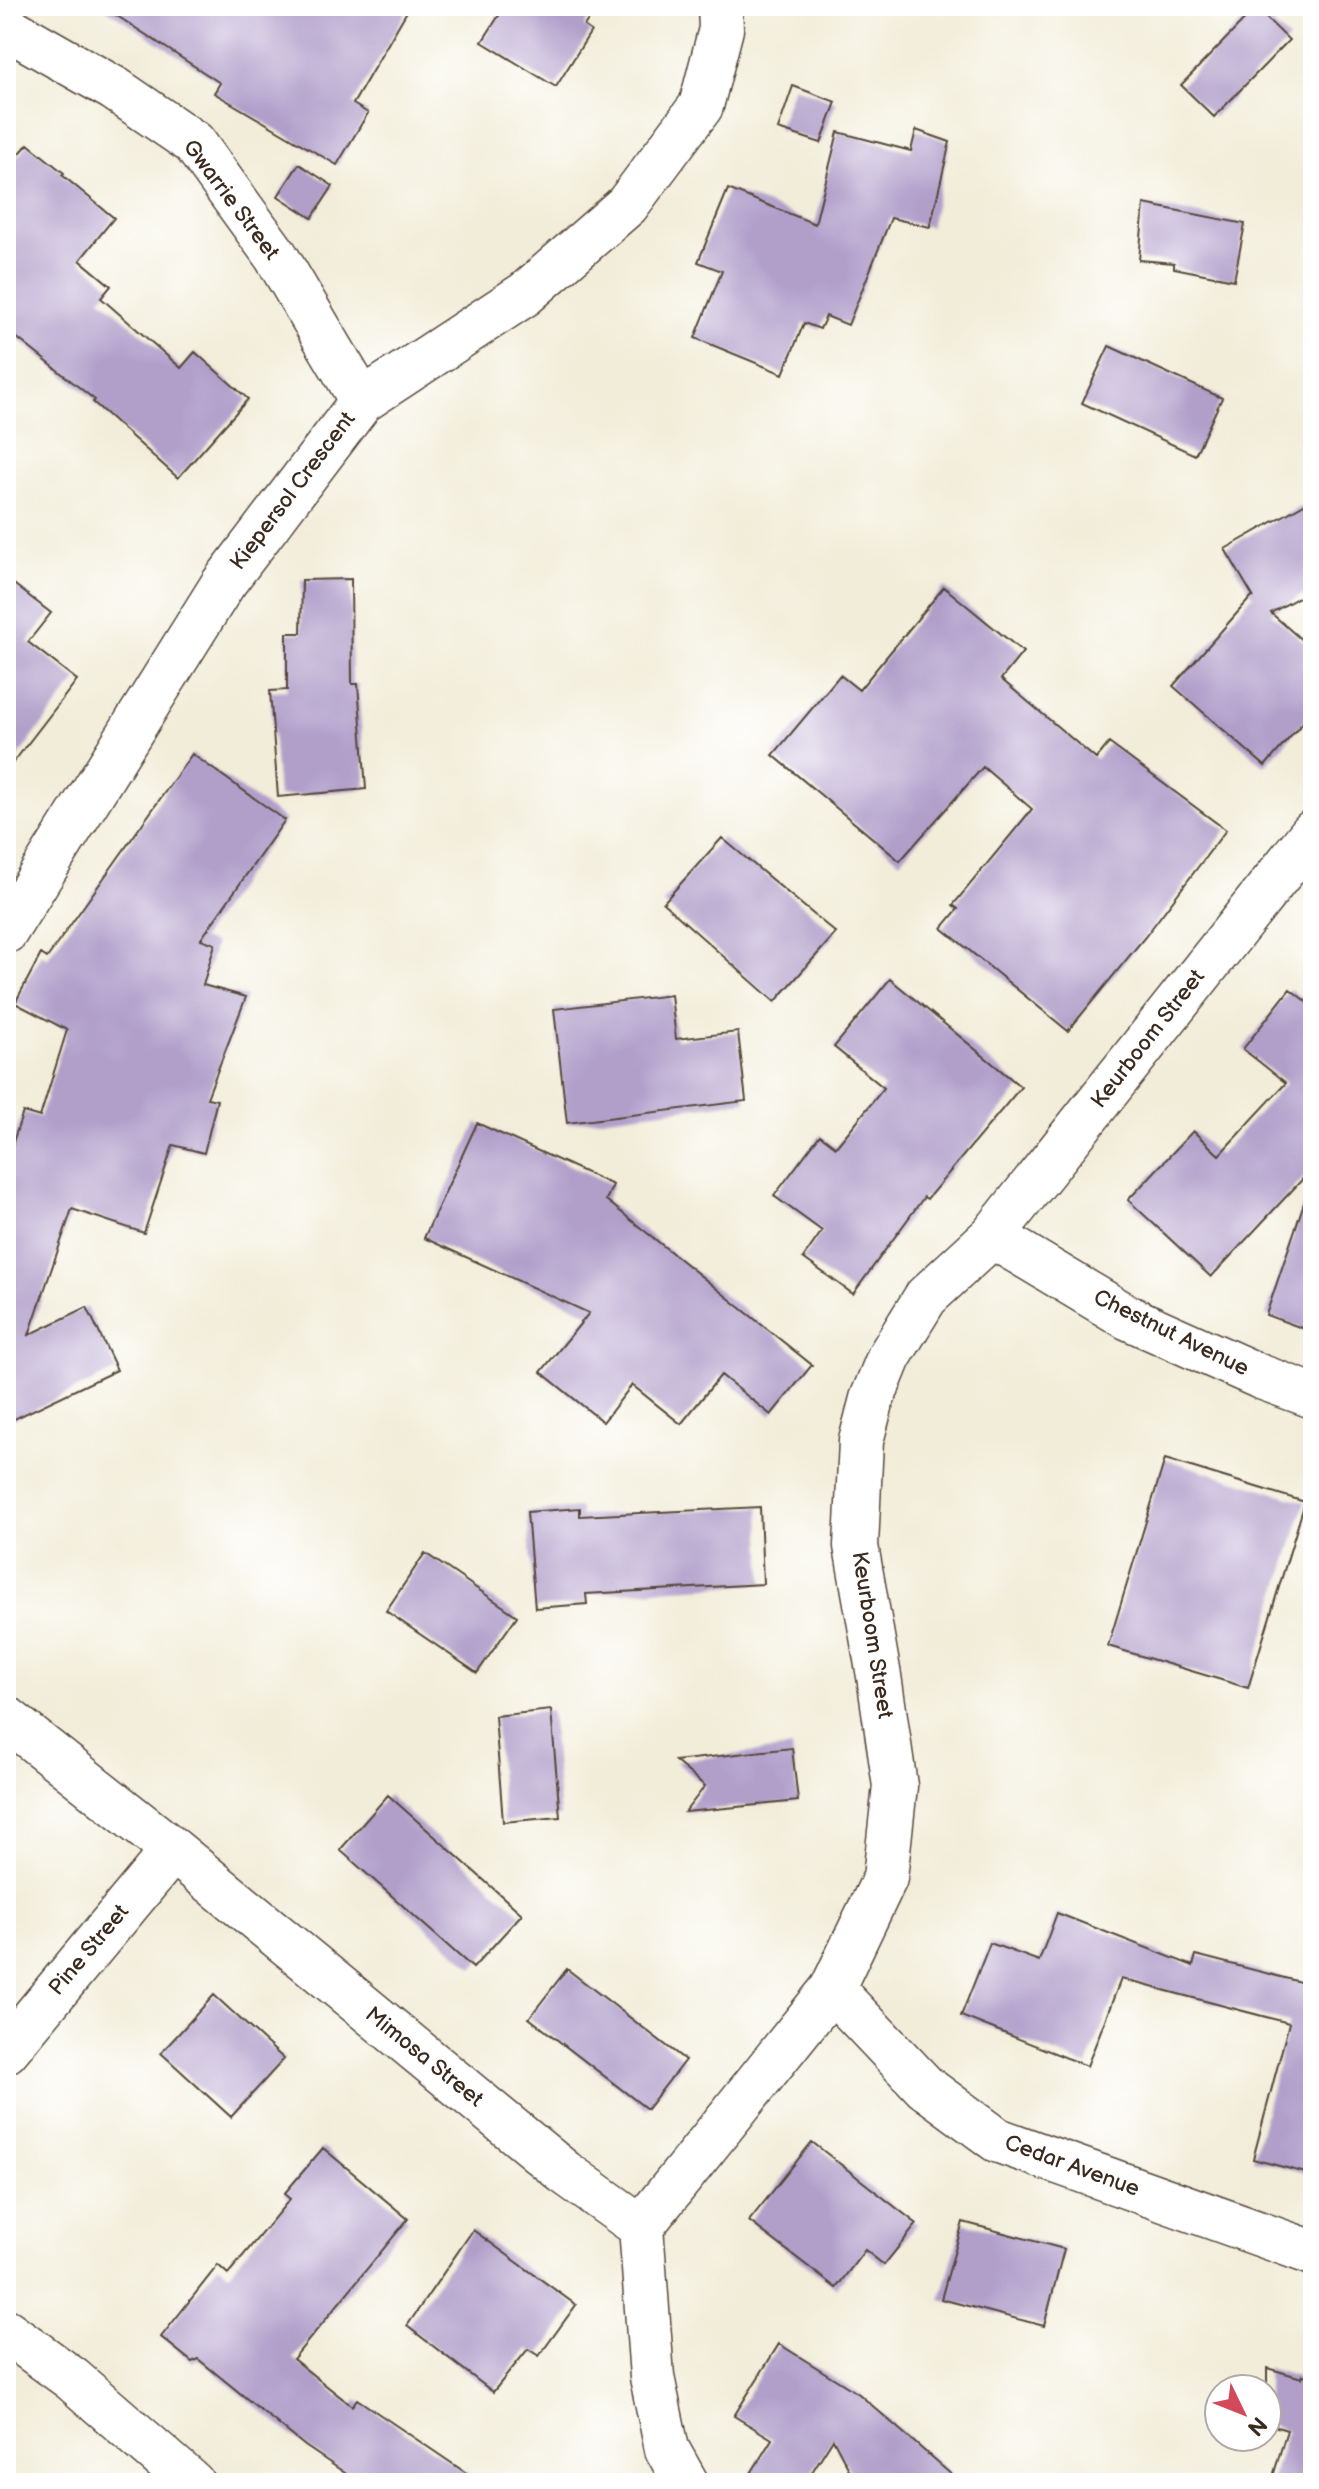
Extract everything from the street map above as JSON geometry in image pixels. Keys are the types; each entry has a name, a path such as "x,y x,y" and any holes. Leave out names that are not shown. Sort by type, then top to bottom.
{"street":[{"name":"Kiepersol Crescent","path":"6,931 223,584 362,401 525,294 627,205 701,106 721,29 720,6"},
{"name":"Gwarrie Street","path":"6,27 115,89 194,143 276,256 362,401"},
{"name":"Keurboom Street","path":"641,2227 832,1989 885,1878 895,1786 856,1546 861,1441 872,1399 889,1357 926,1297 992,1236 1313,832"},
{"name":"Chestnut Avenue","path":"992,1236 1129,1318 1261,1377 1313,1396"},
{"name":"Mimosa Street","path":"6,1718 173,1850 564,2172 641,2227"},
{"name":"Pine Street","path":"6,2051 173,1850"},
{"name":"Cedar Avenue","path":"832,1989 925,2087 997,2140 1313,2253"},
{"path":"641,2227 652,2377 667,2449 686,2483"},
{"path":"6,2331 72,2379 192,2483"}],"building":[{"path":"102,6 410,6 353,104 368,113 337,165 214,93 220,83"},
{"path":"505,6 597,6 584,26 591,31 556,87 482,42"},
{"path":"1256,8 1289,40 1214,117 1181,85"},
{"path":"793,86 836,102 821,143 778,129"},
{"path":"916,130 950,142 930,227 891,218 848,325 826,316 820,329 804,323 783,374 695,338 722,271 698,262 728,189 815,224 838,132 911,151"},
{"path":"28,144 114,218 80,260 111,286 101,298 181,368 195,352 248,399 178,478 93,402 95,400 6,329 6,169"},
{"path":"299,164 333,186 312,218 278,196"},
{"path":"1144,204 1245,224 1234,280 1174,268 1174,263 1139,260"},
{"path":"1109,346 1222,398 1195,455 1082,403"},
{"path":"1313,499 1313,589 1271,613 1313,650 1313,711 1265,766 1173,686 1252,596 1254,598 1225,549"},
{"path":"6,578 51,613 28,642 77,680 6,772"},
{"path":"351,579 352,684 358,684 366,789 278,797 270,691 287,690 287,633 301,633 302,580"},
{"path":"944,587 1023,652 1001,679 1096,759 1109,743 1226,830 1145,937 1068,1031 942,928 958,909 953,905 1032,809 983,767 900,861 773,755 840,675 859,690"},
{"path":"192,754 285,820 201,939 215,944 203,985 246,997 207,1098 217,1100 204,1153 173,1145 144,1233 72,1209 29,1335 87,1307 117,1370 6,1423 6,1163 23,1112 40,1117 67,1030 15,1003 41,954 47,958"},
{"path":"722,838 836,933 775,1002 663,903"},
{"path":"890,979 1021,1087 927,1199 924,1197 853,1294 803,1258 822,1231 774,1196 820,1135 836,1147 884,1088 834,1047"},
{"path":"1290,989 1313,1007 1313,1168 1211,1277 1128,1200 1193,1131 1219,1155 1286,1083 1243,1049"},
{"path":"671,995 676,1039 738,1032 746,1101 567,1123 554,1009"},
{"path":"477,1123 613,1185 606,1200 812,1365 771,1415 721,1375 681,1424 632,1385 603,1422 541,1372 589,1313 424,1238"},
{"path":"1306,1197 1313,1198 1313,1332 1266,1315"},
{"path":"1165,1459 1305,1502 1248,1688 1108,1646"},
{"path":"760,1507 763,1584 586,1594 587,1604 535,1608 527,1512 580,1508 580,1516"},
{"path":"425,1553 517,1616 477,1673 386,1611"},
{"path":"551,1710 560,1817 503,1822 495,1716"},
{"path":"792,1748 798,1801 685,1812 705,1786 675,1761"},
{"path":"388,1795 522,1914 473,1968 340,1850"},
{"path":"1057,1913 1193,1966 1196,1955 1313,1983 1313,2175 1253,2159 1289,2023 1121,1979 1087,2066 961,2016 990,1943 1039,1961"},
{"path":"567,1969 685,2060 647,2109 529,2018"},
{"path":"214,1995 284,2059 231,2117 161,2053"},
{"path":"812,2142 917,2224 884,2265 865,2250 836,2288 749,2221"},
{"path":"323,2148 408,2219 293,2359 352,2406 357,2399 481,2483 360,2483 305,2446 198,2359 192,2362 161,2337 218,2265 228,2274 290,2199 284,2194"},
{"path":"963,2222 1064,2249 1044,2326 941,2299"},
{"path":"473,2230 576,2305 539,2356 528,2349 493,2392 407,2326"},
{"path":"779,2344 859,2394 961,2483 856,2483 833,2439 805,2483 745,2483 772,2439 734,2416"},
{"path":"1267,2368 1302,2378 1303,2375 1313,2376 1313,2483 1271,2483 1280,2453 1283,2453 1287,2430 1283,2429 1283,2373 1267,2373"}]}
